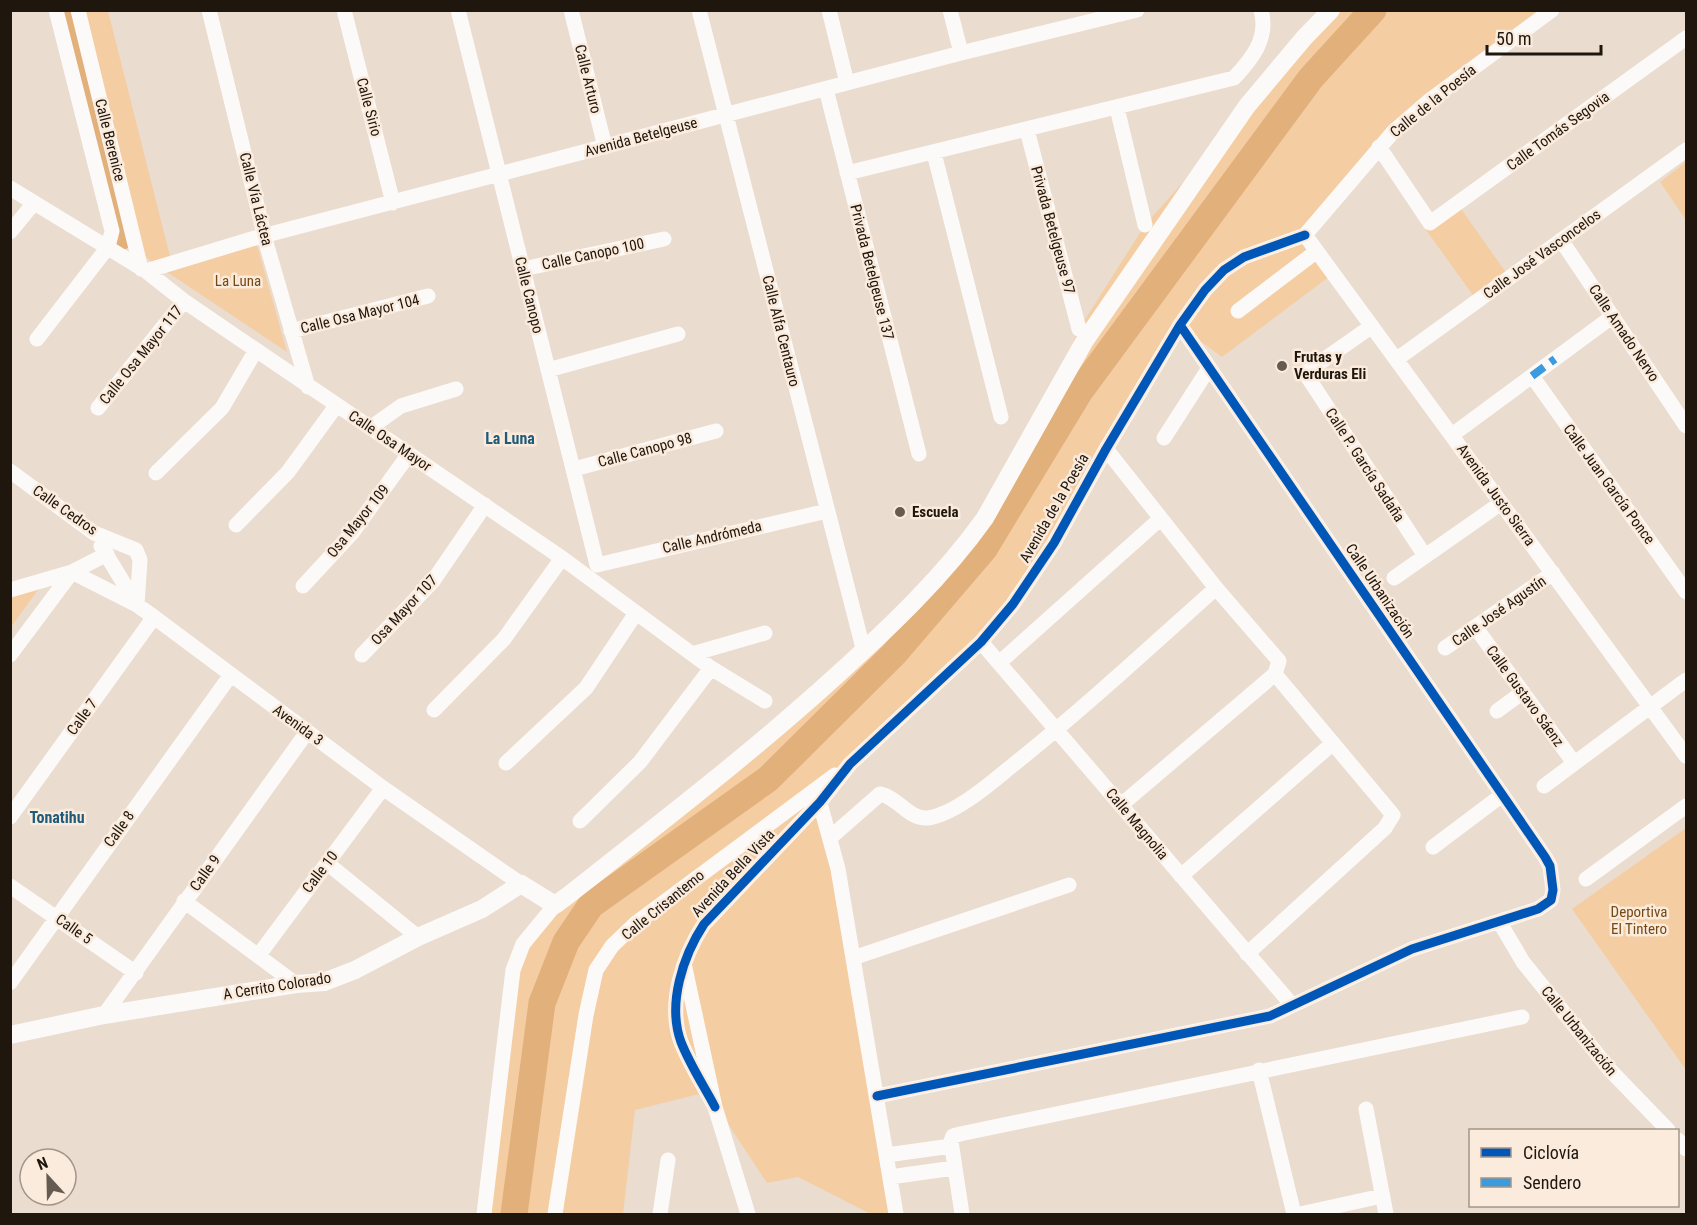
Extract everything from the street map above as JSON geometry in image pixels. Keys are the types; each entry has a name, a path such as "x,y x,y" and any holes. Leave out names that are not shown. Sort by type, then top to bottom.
{"main road":[{"path":"521,884 555,905 763,742 864,652 905,612 975,531 1084,342 1247,106 1304,38 1331,10"},
{"name":"A Cerrito Colorado","path":"10,1035 104,1015 296,984 324,982 355,970 418,937 482,909 521,884"}],"street":[{"name":"Calle Berenice","path":"56,10 112,231 108,247"},
{"name":"Calle Berenice","path":"78,10 144,270"},
{"name":"Calle Vía Láctea","path":"209,10 265,235 308,387"},
{"name":"Calle Sirio","path":"344,10 393,203"},
{"name":"Calle Canopo","path":"458,10 574,469 592,571"},
{"name":"Calle Arturo","path":"571,10 605,147"},
{"name":"Calle Alfa Centauro","path":"699,10 864,652"},
{"path":"829,10 847,83"},
{"path":"950,10 961,53"},
{"name":"Avenida Betelgeuse","path":"144,270 265,235 961,53 1080,17 1137,10"},
{"path":"847,173 1234,78 1247,64 1264,35 1261,10"},
{"name":"Calle de la Poesía","path":"1305,235 1379,147 1430,100 1552,10"},
{"name":"Calle Tomás Segovia","path":"1379,147 1430,223 1686,38"},
{"name":"Privada Betelgeuse 137","path":"826,89 919,454"},
{"path":"1117,108 1145,225"},
{"name":"Privada Betelgeuse 97","path":"1027,130 1079,329"},
{"name":"Calle José Vasconcelos","path":"1397,359 1686,150"},
{"path":"934,153 1001,417"},
{"name":"Calle Osa Mayor","path":"10,188 144,270 184,301 308,387 562,558 592,571 636,613 711,668 765,701"},
{"path":"10,232 34,203"},
{"name":"Avenida Justo Sierra","path":"1305,235 1686,756"},
{"name":"Avenida de la Poesía","path":"818,795 981,642 1013,604 1054,543 1106,449 1180,325 1205,290 1224,270 1244,257 1266,246 1305,235"},
{"name":"Calle Canopo 100","path":"523,270 664,239"},
{"name":"Calle Amado Nervo","path":"1562,240 1686,426"},
{"path":"37,339 108,247"},
{"path":"1238,311 1317,251"},
{"name":"Calle Osa Mayor 104","path":"291,331 428,296"},
{"name":"Calle Osa Mayor 117","path":"98,408 184,301"},
{"path":"1452,435 1613,316"},
{"name":"Calle Urbanización","path":"1180,325 1545,857 1554,890 1551,900 1538,909 1500,923 1523,962 1610,1070 1666,1129"},
{"name":"Calle P. García Sadaña","path":"1372,326 1305,373 1425,556"},
{"path":"548,370 678,334"},
{"path":"156,473 222,408 256,350"},
{"path":"1164,438 1209,368"},
{"name":"Calle Juan García Ponce","path":"1532,376 1686,592"},
{"path":"370,428 400,406 456,389"},
{"path":"236,525 288,472 336,406"},
{"name":"Calle Canopo 98","path":"574,469 716,431"},
{"path":"1106,449 1216,588 1279,662 1275,674 1121,805"},
{"name":"Osa Mayor 109","path":"303,586 352,532 409,454"},
{"name":"Calle Cedros","path":"10,471 94,532 126,544 139,554 137,605"},
{"path":"1394,578 1501,503"},
{"name":"Osa Mayor 107","path":"362,655 434,581 485,505"},
{"name":"Calle Andrómeda","path":"592,571 827,511"},
{"path":"999,663 1160,519"},
{"path":"94,532 137,605"},
{"path":"12,588 72,572 107,554"},
{"path":"434,710 504,639 562,558"},
{"path":"10,655 72,572"},
{"name":"Avenida 3","path":"72,572 137,605 383,788 521,884"},
{"name":"Calle José Agustín","path":"1445,648 1553,573"},
{"path":"831,837 880,794 918,817 943,813 981,790 1057,730 1216,588"},
{"path":"506,763 585,688 636,613"},
{"name":"Calle 7","path":"10,818 154,617"},
{"name":"Calle Gustavo Sáenz","path":"1476,628 1574,763"},
{"path":"692,654 765,633"},
{"name":"Calle Magnolia","path":"981,642 1292,1005"},
{"path":"580,822 640,762 711,668"},
{"path":"1247,954 1391,821 1393,815 1389,807 1275,674"},
{"name":"Calle 8","path":"10,983 230,676"},
{"path":"1544,786 1686,680"},
{"path":"1497,711 1522,692"},
{"name":"Calle 9","path":"104,1015 307,732"},
{"path":"1181,876 1333,743"},
{"name":"Calle 10","path":"258,956 383,788"},
{"path":"818,795 831,837 896,1215"},
{"name":"Avenida Bella Vista","path":"748,1215 715,1107 681,1041 675,1020 677,991 692,942 704,924 818,795"},
{"name":"Calle Crisantemo","path":"555,1215 586,1015 596,970 612,946 636,923 818,795"},
{"path":"1433,847 1502,795"},
{"path":"1586,879 1686,806"},
{"path":"327,863 418,937"},
{"path":"853,958 1069,885"},
{"name":"Calle 5","path":"10,886 136,973"},
{"path":"184,901 296,984"},
{"path":"484,1215 513,970 523,944 555,905"},
{"path":"877,1096 1270,1016 1412,949 1438,939 1500,923"},
{"path":"962,1215 951,1146 953,1136 1259,1070 1522,1017"},
{"path":"1259,1070 1294,1215"},
{"path":"1366,1109 1384,1207"},
{"path":"887,1155 951,1146"},
{"path":"660,1215 668,1160"},
{"path":"890,1177 954,1168"},
{"path":"1300,1215 1384,1207"},
{"path":"1370,1215 1384,1207"}],"green space":[{"path":"56,11 108,11 173,268 257,245 287,352 152,262 119,235"},
{"path":"1335,11 1552,11 1430,100 1306,234 1334,273 1222,357 1180,326 1073,508 981,642 820,802 896,1214 871,1214 798,1177 767,1183 707,1092 635,1110 623,1214 484,1214 513,970 566,897 763,742 970,538 1034,432 1079,329 1145,225"},
{"path":"1686,162 1686,220 1660,182"},
{"path":"1459,206 1507,274 1475,298 1426,230"},
{"path":"40,587 11,627 11,597"},
{"name":"Deportiva El Tintero","path":"1686,828 1686,1070 1572,909"}],"waterway":[{"name":"La Luna","path":"64,10 122,236"},
{"path":"514,1214 542,1003 566,942 591,905 768,779 894,654 984,549 1080,391 1311,78 1373,10"}],"marked path":[{"path":"1532,376 1555,359"}],"cycle path":[{"path":"715,1107 681,1042 676,1012 679,981 684,965 704,924 820,802 850,764 981,642 1013,604 1054,543 1106,449 1180,325 1205,290 1224,270 1244,257 1305,235"},
{"path":"877,1096 1270,1016 1412,949 1538,909 1551,900 1553,890 1550,866 1545,857 1180,325"}],"place":[{"name":"Frutas y Verduras Eli","path":"1282,366"},
{"name":"Escuela","path":"900,512"}],"district":[{"name":"La Luna","path":"510,438"},
{"name":"Tonatihu","path":"57,817"}]}
